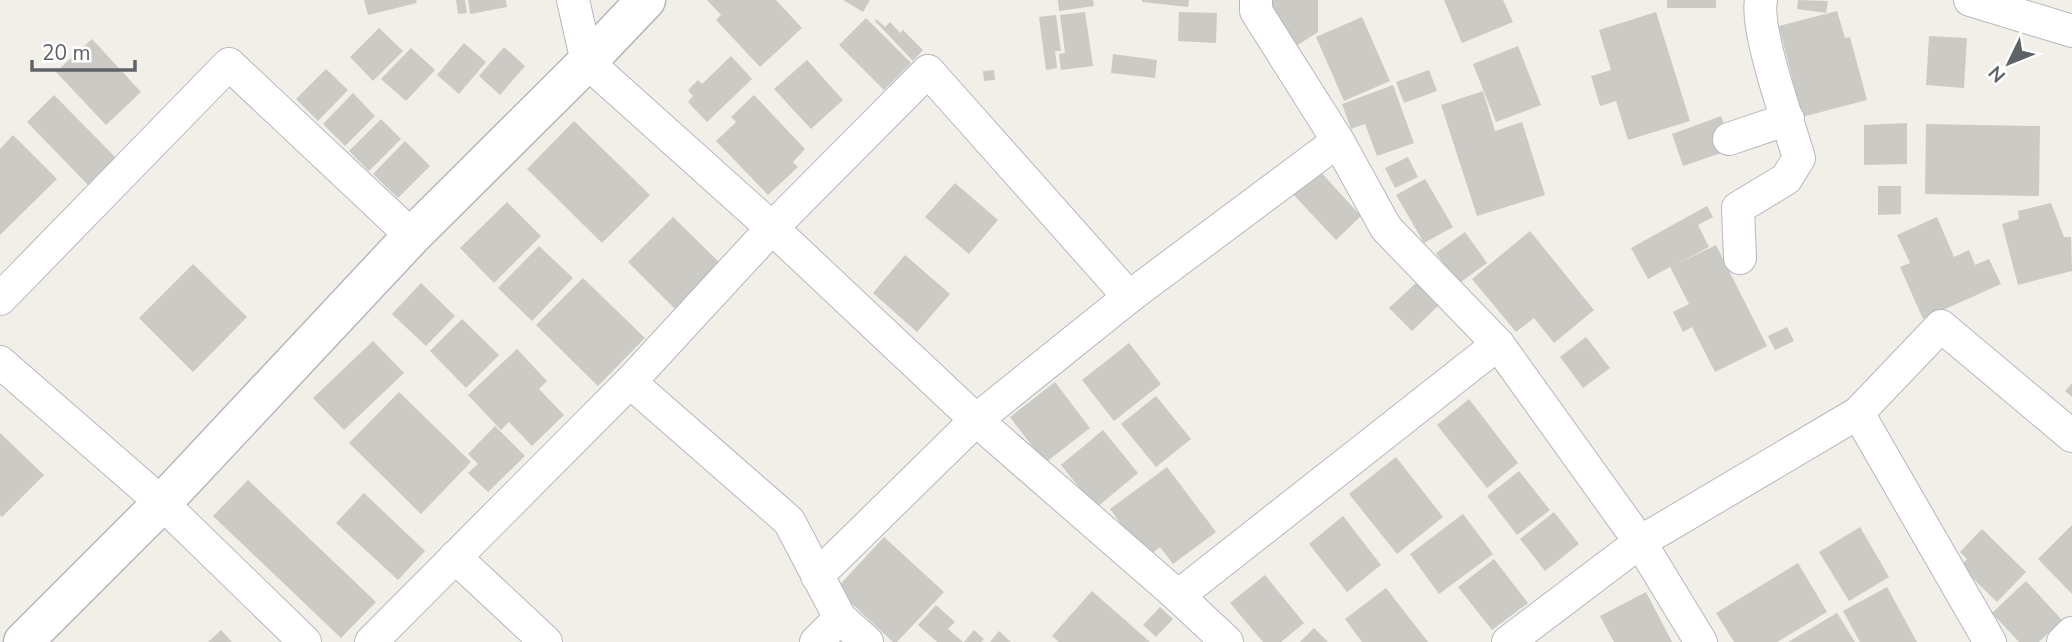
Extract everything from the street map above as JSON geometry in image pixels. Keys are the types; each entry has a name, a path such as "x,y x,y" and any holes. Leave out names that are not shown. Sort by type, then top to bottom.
{"street":[{"path":"573,0 587,62 772,228 976,420 1227,642"},
{"path":"23,642 162,503 412,236 646,0"},
{"path":"1256,0 1256,11 1338,141 1386,228 1499,344 1640,542 1701,642"},
{"path":"1740,258 1725,213 1786,179 1799,158 1766,46 1759,8 1761,0"},
{"path":"1970,0 2072,31"},
{"path":"0,299 229,64 412,236"},
{"path":"371,642 629,382 772,228 928,71 1129,297"},
{"path":"1729,139 1788,119"},
{"path":"817,576 976,420 1129,297 1338,141"},
{"path":"1508,642 1640,542 1858,412 1941,326 2072,436"},
{"path":"1178,596 1499,344"},
{"path":"0,362 162,503 304,642"},
{"path":"629,382 789,521 840,618 867,642"},
{"path":"1858,412 1990,642"},
{"path":"454,557 546,642"},
{"path":"816,642 840,618"},
{"path":"2063,642 2072,633"}],"building":[{"path":"364,0 416,0 417,3 368,15"},
{"path":"456,0 465,0 467,13 458,14"},
{"path":"468,0 506,0 507,7 470,14"},
{"path":"707,0 776,0 802,28 760,67 716,20 721,15"},
{"path":"843,0 870,0 863,12"},
{"path":"1058,0 1093,0 1094,6 1059,11"},
{"path":"1142,0 1189,0 1188,7"},
{"path":"1273,0 1318,0 1318,32 1293,48 1273,18"},
{"path":"1444,0 1503,0 1513,22 1462,43"},
{"path":"1667,0 1716,0 1716,8 1667,8"},
{"path":"1798,0 1828,1 1826,13 1797,9"},
{"path":"1837,11 1845,38 1850,37 1867,100 1802,117 1779,26"},
{"path":"1085,12 1093,66 1061,70 1059,54 1065,53 1060,15"},
{"path":"1179,12 1217,13 1216,43 1178,41"},
{"path":"1656,12 1690,121 1628,140 1616,101 1600,106 1591,76 1611,70 1599,30"},
{"path":"1056,15 1061,51 1055,51 1057,68 1046,70 1039,17"},
{"path":"1362,17 1390,81 1344,101 1316,37"},
{"path":"866,18 911,63 884,90 839,45"},
{"path":"876,19 885,27 890,22 900,33 903,30 923,50 913,61"},
{"path":"379,28 403,51 373,81 350,57"},
{"path":"1929,36 1967,38 1964,88 1926,85"},
{"path":"92,39 141,92 106,125 56,72"},
{"path":"464,43 486,62 459,94 437,75"},
{"path":"1518,46 1541,105 1496,122 1473,64"},
{"path":"504,47 525,66 500,95 479,76"},
{"path":"411,48 435,70 406,101 381,79"},
{"path":"1113,54 1157,60 1155,78 1111,73"},
{"path":"731,56 752,79 707,122 688,102 693,96 688,90 698,80 702,84"},
{"path":"807,60 843,100 811,129 774,89"},
{"path":"326,69 348,90 318,121 296,99"},
{"path":"994,70 995,80 984,81 983,71"},
{"path":"1429,70 1437,91 1404,103 1396,82"},
{"path":"1393,85 1414,143 1377,156 1365,124 1351,129 1342,104"},
{"path":"1483,91 1495,131 1522,122 1545,195 1477,216 1441,105"},
{"path":"353,93 375,116 345,146 323,124"},
{"path":"54,95 117,159 89,186 27,122"},
{"path":"754,95 805,149 793,162 798,167 768,195 716,141 736,122 731,117"},
{"path":"1721,116 1733,149 1683,166 1672,134"},
{"path":"381,119 401,139 369,171 349,151"},
{"path":"574,121 650,195 602,243 527,169"},
{"path":"1907,123 1907,164 1864,165 1864,125"},
{"path":"1926,124 2040,126 2039,196 1925,194"},
{"path":"13,135 57,179 0,235 0,149"},
{"path":"405,141 430,166 398,198 373,174"},
{"path":"1408,157 1418,177 1395,188 1385,168"},
{"path":"1317,168 1361,216 1336,240 1291,192"},
{"path":"1425,179 1453,227 1424,243 1396,195"},
{"path":"955,183 998,220 969,254 925,217"},
{"path":"1878,186 1901,186 1901,214 1878,215"},
{"path":"507,202 541,236 494,283 460,248"},
{"path":"2051,203 2064,237 2071,237 2072,271 2018,285 2002,224 2019,219 2018,211"},
{"path":"1707,206 1713,217 1698,225 1709,247 1677,264 1716,245 1767,346 1715,372 1692,327 1683,332 1673,312 1689,304 1670,267 1648,279 1631,248"},
{"path":"673,217 720,263 675,309 628,262"},
{"path":"1937,217 1954,257 1969,250 1975,265 1989,259 2001,284 1923,319 1900,267 1910,263 1897,235"},
{"path":"1530,231 1594,310 1554,343 1534,318 1516,332 1472,279"},
{"path":"1465,232 1487,263 1458,284 1436,253"},
{"path":"539,246 573,278 532,321 498,288"},
{"path":"905,255 950,294 917,332 873,293"},
{"path":"193,264 247,317 193,372 139,318"},
{"path":"583,278 645,338 598,386 536,325"},
{"path":"1417,282 1439,305 1412,331 1389,308"},
{"path":"421,283 455,316 426,346 392,314"},
{"path":"462,319 499,355 466,388 430,351"},
{"path":"1787,327 1794,341 1775,350 1768,336"},
{"path":"1586,337 1610,368 1583,388 1560,357"},
{"path":"373,341 404,373 344,430 313,398"},
{"path":"1129,343 1161,384 1114,421 1082,380"},
{"path":"517,349 547,381 539,389 564,415 532,446 509,422 501,430 468,395"},
{"path":"1055,382 1090,428 1045,463 1010,417"},
{"path":"2072,383 2072,397 2065,391"},
{"path":"399,392 471,462 421,514 349,443"},
{"path":"1156,396 1191,439 1156,467 1121,424"},
{"path":"1469,399 1518,463 1487,488 1437,425"},
{"path":"495,426 525,456 488,492 468,473 478,464 468,454"},
{"path":"1103,430 1138,473 1096,508 1061,465"},
{"path":"0,433 44,475 2,517 0,515"},
{"path":"1396,457 1443,517 1397,554 1349,494"},
{"path":"1167,467 1216,532 1173,564 1160,547 1146,558 1110,509"},
{"path":"1519,471 1550,510 1517,535 1487,496"},
{"path":"248,480 376,602 341,638 213,516"},
{"path":"364,493 425,551 398,580 336,523"},
{"path":"1554,512 1579,544 1545,571 1520,539"},
{"path":"1463,514 1493,554 1439,594 1410,554"},
{"path":"1343,516 1381,565 1347,592 1309,544"},
{"path":"2072,525 2072,594 2038,559"},
{"path":"1860,527 1889,577 1849,601 1819,552"},
{"path":"1982,529 2026,572 1997,602 1960,566 1967,559 1960,552"},
{"path":"884,537 944,592 897,642 893,642 836,589"},
{"path":"1494,559 1528,603 1492,630 1458,587"},
{"path":"1798,563 1827,612 1777,642 1734,642 1716,613"},
{"path":"1265,575 1304,623 1281,642 1263,642 1230,603"},
{"path":"2026,581 2062,620 2039,642 2019,642 1992,613"},
{"path":"1887,587 1917,642 1860,642 1843,611"},
{"path":"1386,588 1428,642 1362,642 1345,619"},
{"path":"1092,591 1150,642 1059,642 1052,636"},
{"path":"1646,592 1672,642 1614,642 1600,616"},
{"path":"936,605 955,622 948,629 963,642 937,642 918,625"},
{"path":"1160,607 1173,619 1156,637 1143,625"},
{"path":"1837,613 1855,642 1788,642"},
{"path":"1314,628 1328,642 1300,642"},
{"path":"221,630 232,642 208,642"},
{"path":"974,630 984,639 981,642 964,642"},
{"path":"999,631 1011,642 990,642"}]}
